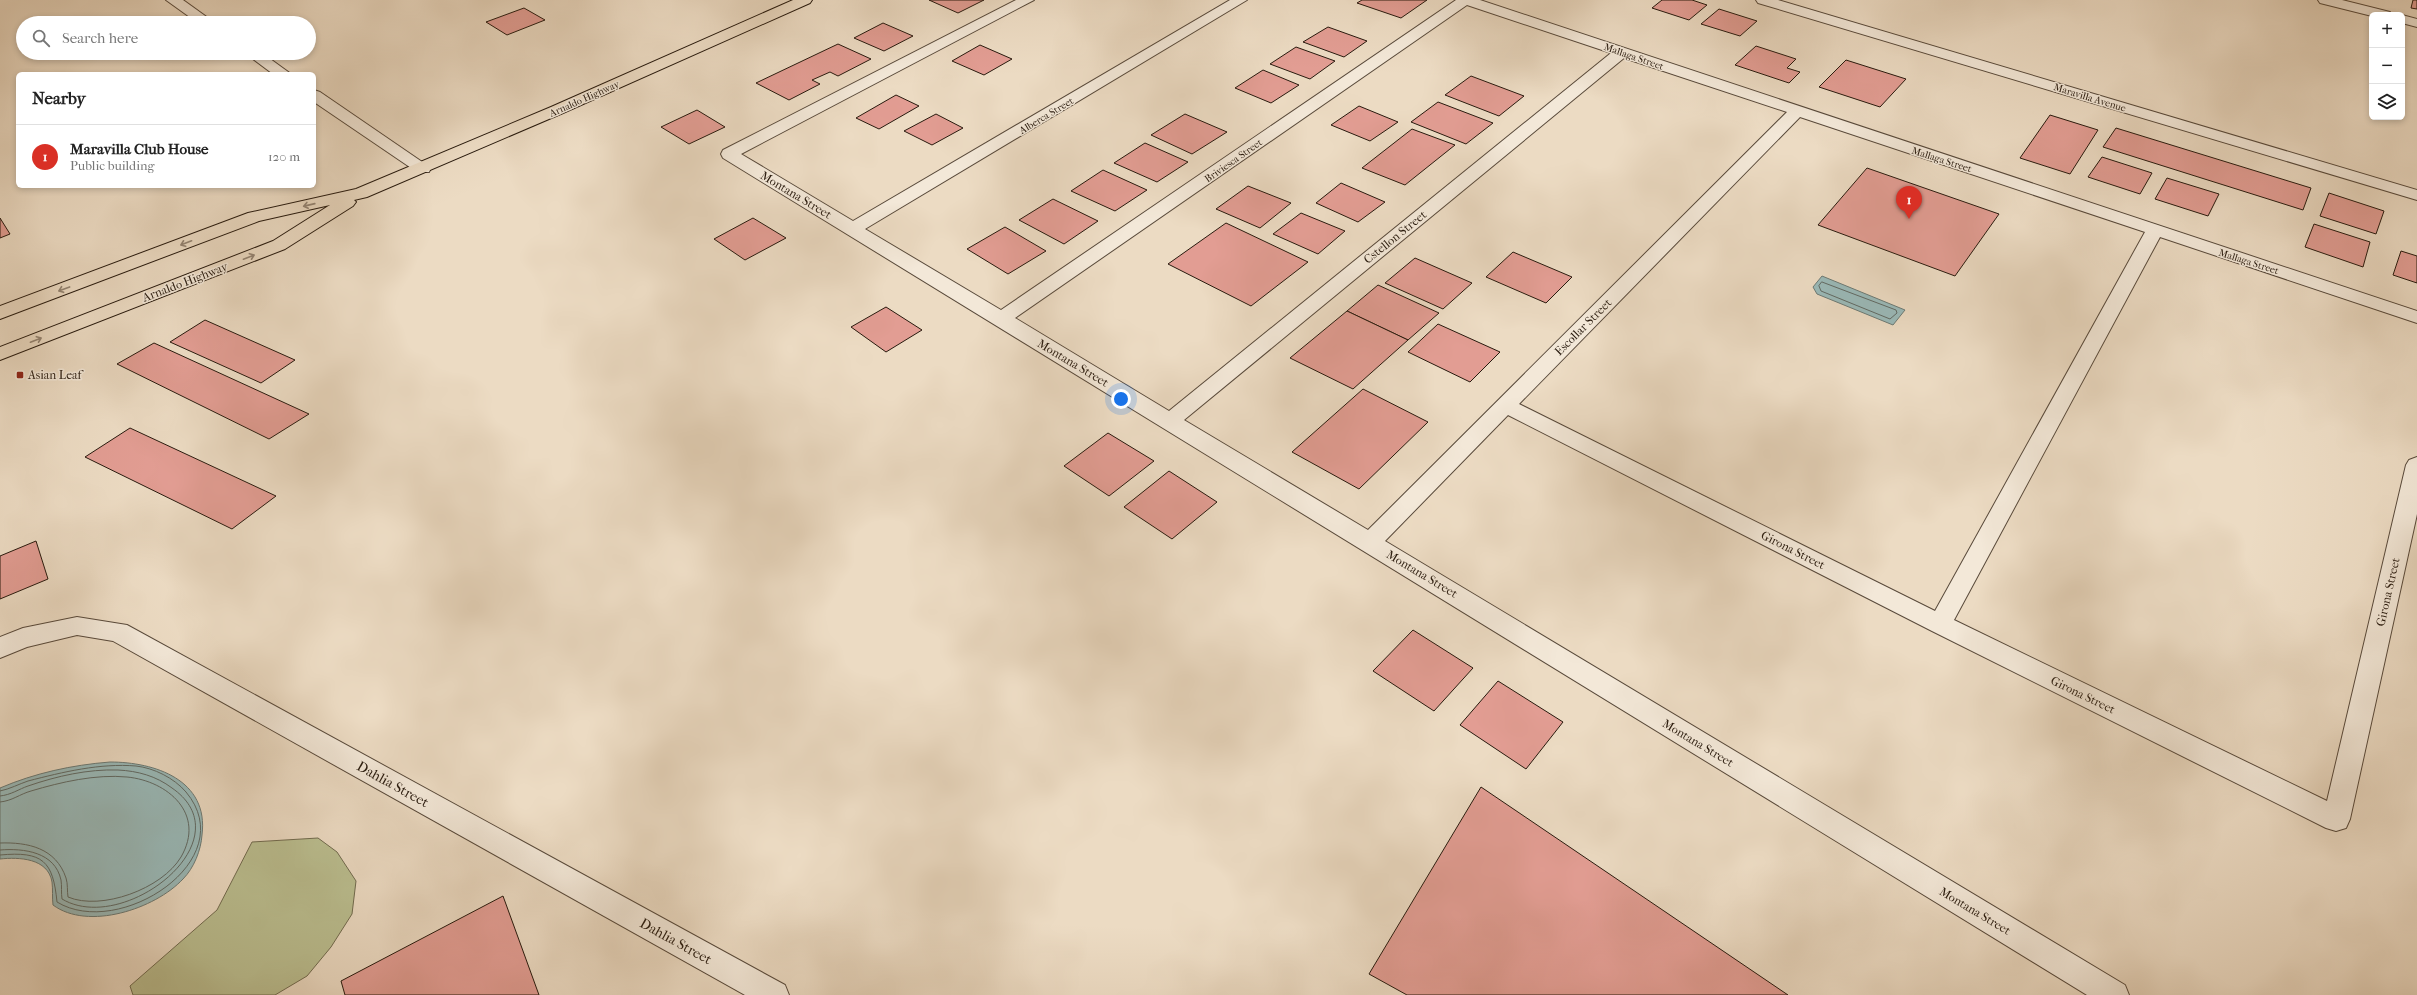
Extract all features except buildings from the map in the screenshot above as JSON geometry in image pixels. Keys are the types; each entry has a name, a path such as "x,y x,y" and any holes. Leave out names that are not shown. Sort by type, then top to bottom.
{"main road":[{"name":"Arnaldo Highway","path":"0,313 254,217 361,193 423,168 805,0"},
{"name":"Arnaldo Highway","path":"0,354 279,245 361,193"}],"street":[{"path":"173,0 197,16"},
{"name":"Montana Street","path":"1027,0 729,154 2114,995"},
{"name":"Alberca Street","path":"852,229 1240,0"},
{"name":"Mallaga Street","path":"1466,0 2417,317"},
{"name":"Briviesca Street","path":"1001,319 1466,0"},
{"name":"Maravilla Avenue","path":"1764,0 2417,195"},
{"path":"2325,0 2373,12"},
{"path":"2405,20 2417,23"},
{"name":"Cstellon Street","path":"1169,422 1622,52"},
{"path":"262,60 280,72"},
{"path":"316,96 423,168"},
{"name":"Escollar Street","path":"1369,543 1797,111"},
{"path":"1940,624 2155,230"},
{"name":"Girona Street","path":"1505,405 1940,624 2336,819 2417,464"},
{"name":"Dahlia Street","path":"0,648 23,638 77,626 118,632 755,991"}],"green space":[{"path":"318,838 337,852 356,881 352,914 331,947 307,976 275,995 133,995 130,986 217,910 252,842"}],"water":[{"path":"1822,276 1905,310 1893,325 1817,294 1813,287"},
{"path":"110,762 144,766 161,771 176,778 188,788 197,800 202,816 202,835 200,847 194,864 187,875 171,890 156,899 121,913 102,916 84,916 67,913 53,905 52,882 45,868 32,861 24,859 0,859 0,788 54,770"}],"place":[{"name":"Maravilla Club House","path":"1909,219"},
{"name":"Asian Leaf","path":"20,375"}]}
